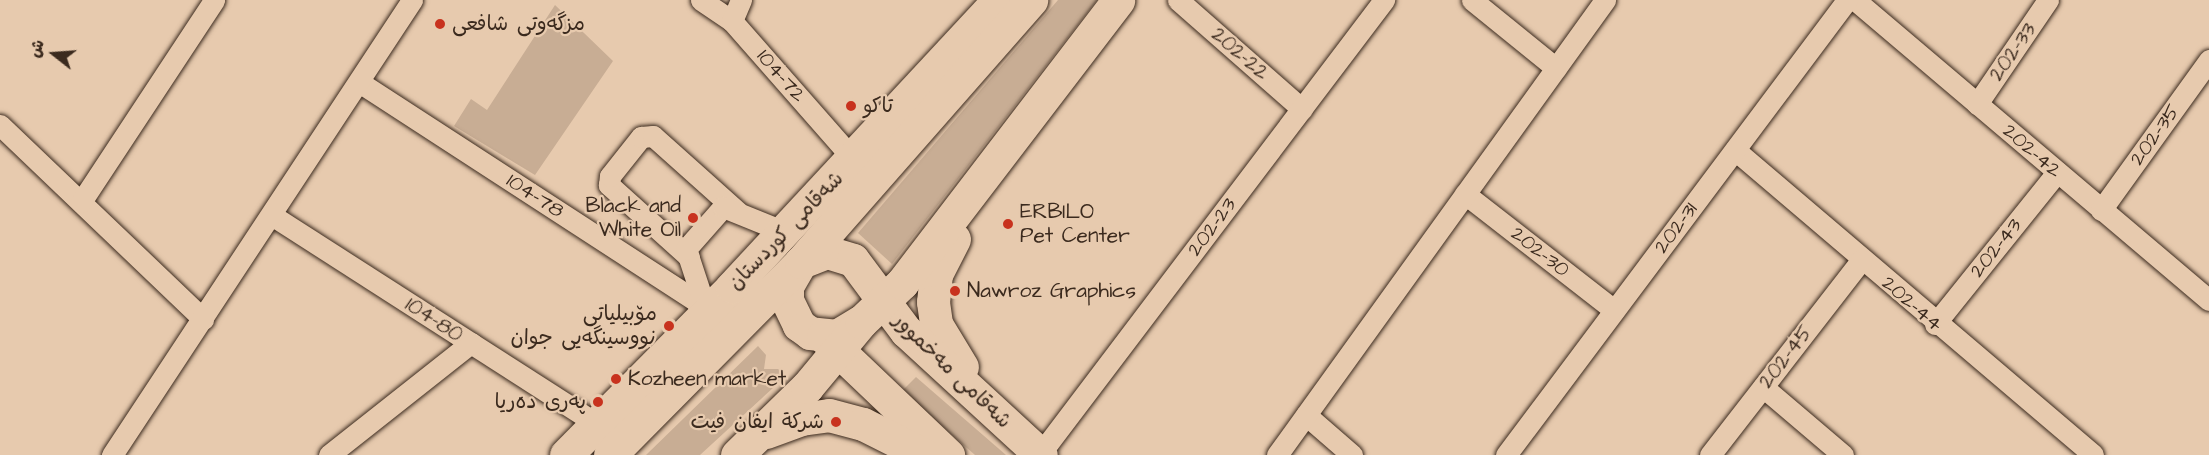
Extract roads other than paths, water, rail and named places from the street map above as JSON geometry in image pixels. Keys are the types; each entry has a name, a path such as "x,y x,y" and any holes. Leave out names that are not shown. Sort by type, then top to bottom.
{"highway":[{"name":"شەقامی کوردستان","path":"566,455 595,423 707,314 854,160 999,0"},
{"name":"شەقامی کوردستان","path":"610,455 801,262 1031,0"},
{"path":"870,302 902,283 984,181 1118,0"},
{"path":"983,402 944,339 933,302 936,274 984,181"},
{"name":"شەقامی مەخموور","path":"801,262 827,252 841,254 858,265 870,302 909,333 1041,455"},
{"path":"801,262 787,286 789,307 799,325 831,343 948,455"},
{"name":"شەقامی مەخموور","path":"831,343 850,331 870,302"},
{"path":"746,446 831,343"},
{"path":"746,446 801,419 829,415 863,424 925,455"}],"street":[{"path":"81,202 214,0"},
{"path":"112,455 273,216 412,0"},
{"name":"104-72","path":"701,0 732,21 854,160"},
{"path":"732,21 741,0"},
{"name":"202-22","path":"1178,0 1302,109"},
{"name":"202-23","path":"1041,455 1383,0"},
{"path":"1472,0 1556,68"},
{"path":"1277,455 1605,0"},
{"name":"202-31","path":"1506,455 1846,0"},
{"name":"202-42","path":"1855,0 2209,300"},
{"name":"202-33","path":"1977,104 2048,0"},
{"name":"202-35","path":"2101,210 2209,60"},
{"name":"104-78","path":"359,82 695,300 707,314"},
{"path":"0,125 203,319"},
{"path":"689,257 609,185 610,176 641,137 653,136 738,212"},
{"name":"202-44","path":"1735,150 1935,324 2093,455"},
{"name":"202-43","path":"1935,324 2057,172"},
{"name":"202-30","path":"1465,194 1614,310"},
{"path":"707,314 686,249 723,207 785,232"},
{"name":"104-80","path":"273,216 595,423"},
{"name":"202-45","path":"1710,455 1861,260"},
{"path":"329,455 471,343"},
{"path":"1763,387 1843,455"},
{"path":"1306,415 1352,455"}],"place":[{"name":"مزگەوتی شافعی","path":"440,24"},
{"name":"تاكو","path":"851,106"},
{"name":"Black and White Oil","path":"693,218"},
{"name":"ERBILO Pet Center","path":"1008,224"},
{"name":"Nawroz Graphics","path":"955,291"},
{"name":"مۆبیلیاتی نووسینگەیی جوان","path":"669,326"},
{"name":"Kozheen market","path":"616,379"},
{"name":"پەری دەریا","path":"598,402"},
{"name":"شركة ايفان فيت","path":"836,422"}]}
